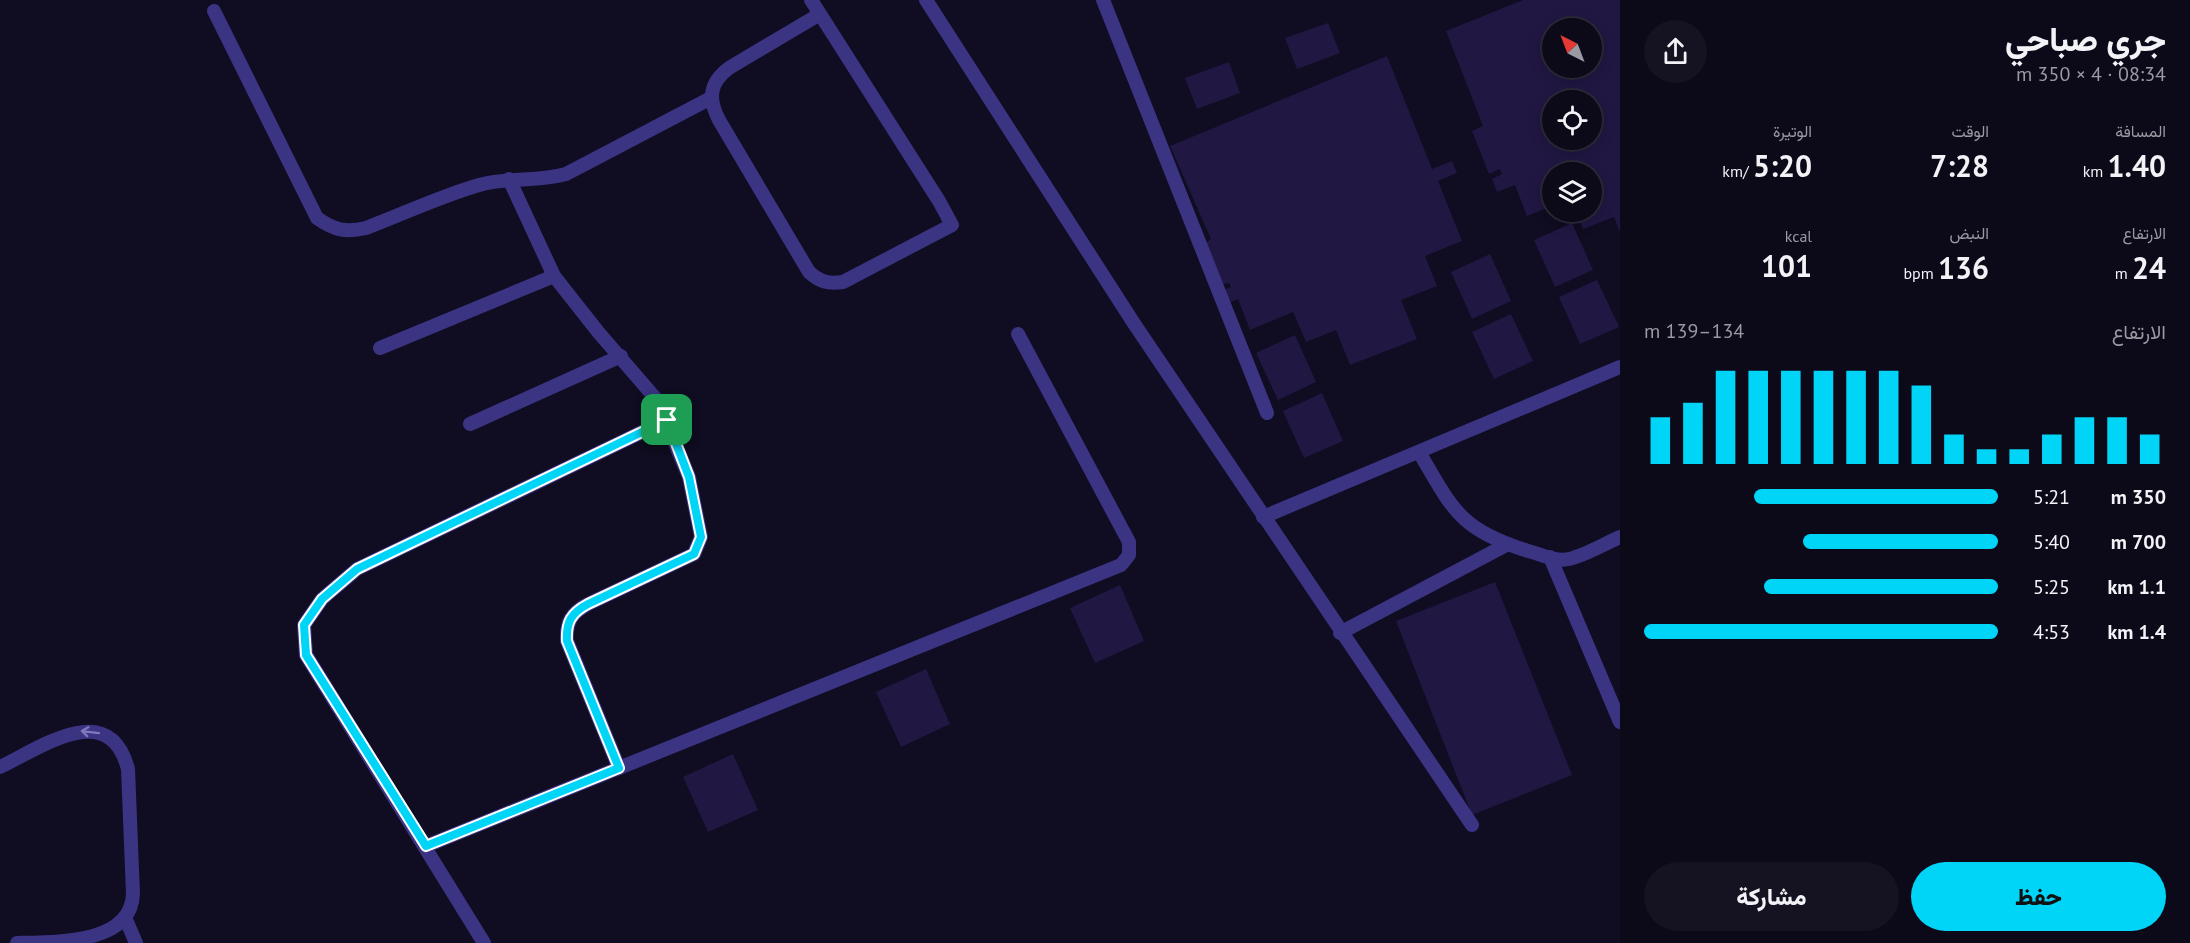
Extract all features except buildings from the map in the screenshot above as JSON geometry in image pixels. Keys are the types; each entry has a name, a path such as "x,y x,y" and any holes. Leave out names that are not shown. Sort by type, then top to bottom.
{"lane":[{"path":"811,0 820,14 952,225 843,282 831,284 819,280 809,272 713,110 711,98 712,86 724,71 820,14"},
{"path":"926,0 1083,245 1263,517 1472,825"},
{"path":"1103,0 1267,413"},
{"path":"214,11 307,202 317,218 331,228 349,232 366,228 479,185 508,179 544,180 566,174 711,98"},
{"path":"508,179 554,276 599,333 657,400 689,477 701,537 694,554 588,604 574,612 566,625 567,641 619,768"},
{"path":"380,348 554,276"},
{"path":"426,846 1115,567 1125,560 1129,542 1018,334"},
{"path":"470,424 621,356"},
{"path":"1263,517 1620,367"},
{"path":"484,943 306,655 304,625 322,599 357,569 667,420"},
{"path":"1419,452 1452,508 1477,530 1508,544 1550,557 1567,559 1620,537"},
{"path":"1340,633 1508,544"},
{"path":"1550,557 1620,722"},
{"path":"0,767 76,731 94,731 111,738 123,752 128,770 133,894 132,909 127,922 113,935 96,940 17,943"},
{"path":"127,922 136,943"}],"route":[{"path":"667,420 689,477 701,537 694,554 678,564 588,604 574,612 566,625 567,641 619,768 426,846 306,655 304,625 322,599 357,569 667,420"}]}
